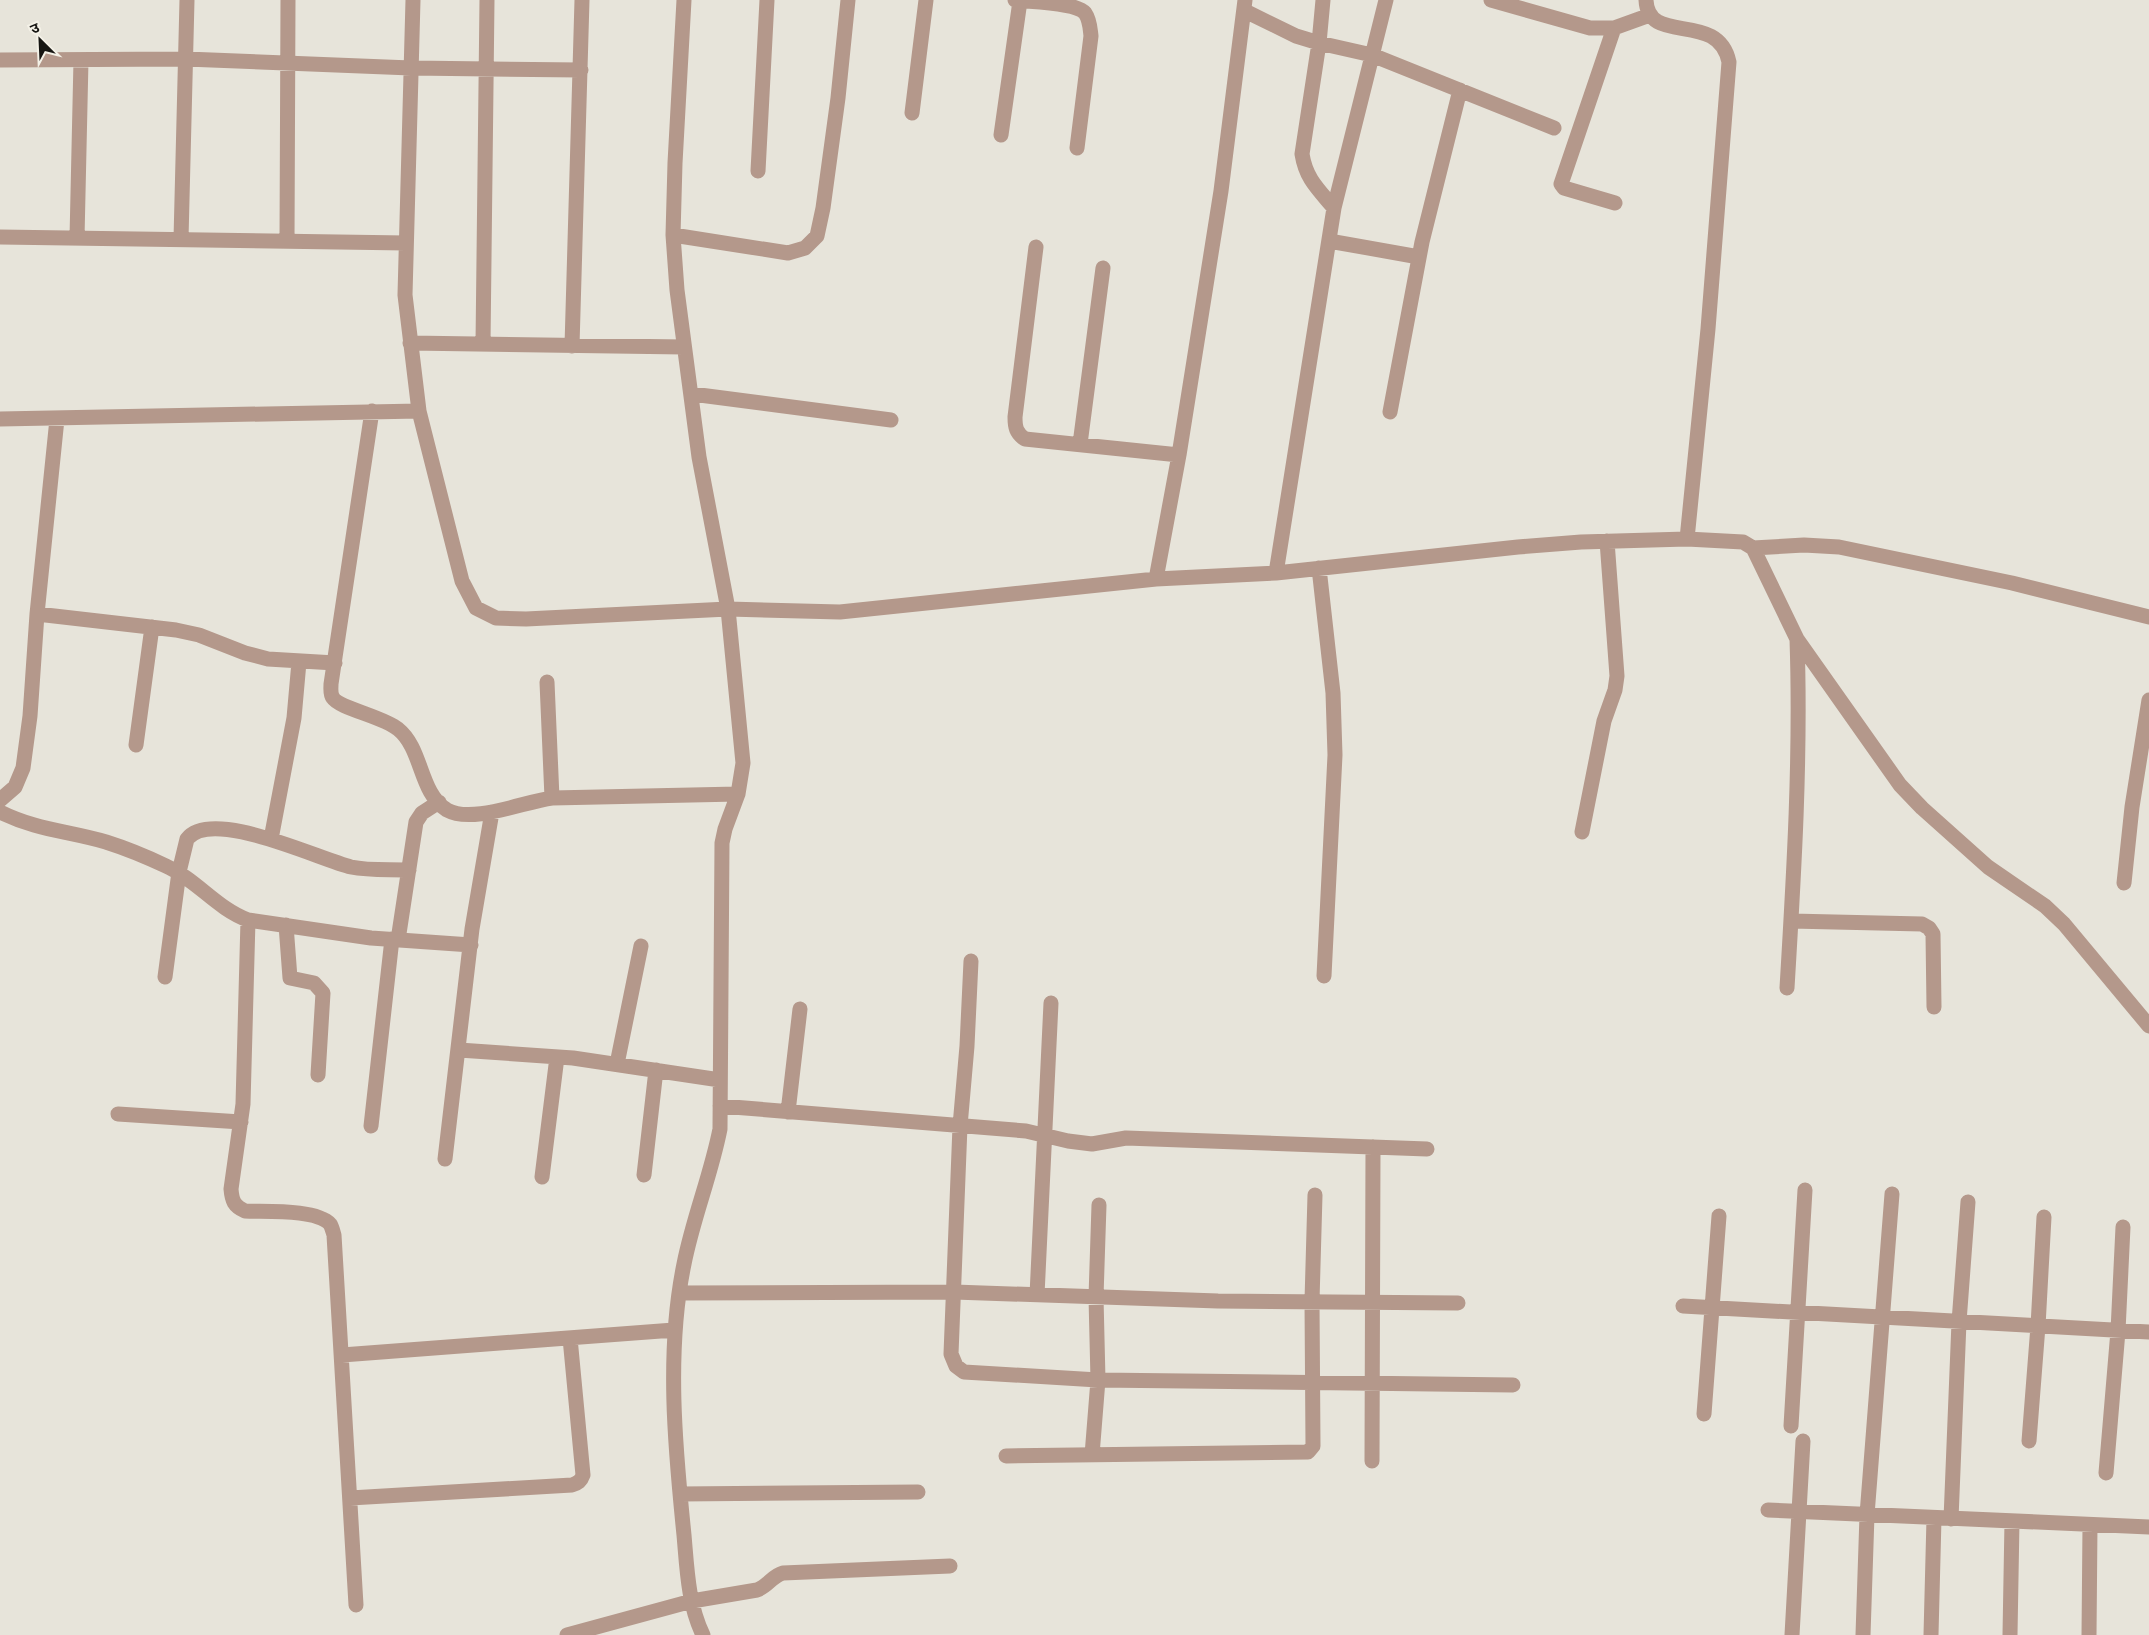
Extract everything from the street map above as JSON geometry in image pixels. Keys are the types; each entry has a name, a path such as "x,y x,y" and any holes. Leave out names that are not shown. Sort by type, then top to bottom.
{"street":[{"path":"181,239 187,0"},
{"path":"287,241 288,0"},
{"path":"413,0 405,295 419,411 462,582 476,608 496,618 526,619 728,609 840,612 1156,579 1276,573 1518,547 1607,541 1687,539 1743,542 1754,548 1804,545 1839,547 2012,583 2149,617"},
{"path":"483,344 487,0"},
{"path":"572,346 582,0"},
{"path":"684,0 673,235 684,347 692,394 699,458 728,609 743,755 738,794 722,843 720,1129 715,1156 684,1262 674,1330 680,1494 692,1601 703,1635"},
{"path":"758,171 767,0"},
{"path":"673,235 788,253 805,248 817,236 823,208 838,98 848,0"},
{"path":"912,113 926,0"},
{"path":"1015,0 1073,6 1078,4 1090,22 1091,36 1077,148"},
{"path":"1323,0 1319,43 1302,154 1304,169 1312,183 1334,208"},
{"path":"1276,573 1334,208 1386,0"},
{"path":"1491,0 1590,28 1614,28 1648,7 1659,23 1708,34 1719,40 1727,51 1729,62 1708,329 1687,539"},
{"path":"1001,135 1020,1"},
{"path":"1156,579 1179,455 1221,191 1245,5 1276,28 1319,43 1372,55 1554,128"},
{"path":"1614,28 1561,184 1564,188 1616,203"},
{"path":"0,60 186,59 411,68 580,70"},
{"path":"77,238 81,60"},
{"path":"1390,412 1419,257 1460,90"},
{"path":"0,237 406,243"},
{"path":"1329,241 1419,257"},
{"path":"1036,247 1014,417 1015,427 1019,435 1025,439 1179,455"},
{"path":"1080,444 1103,268"},
{"path":"410,343 684,347"},
{"path":"692,394 891,420"},
{"path":"0,420 372,410 419,411"},
{"path":"372,410 331,684 331,693 334,700 340,704 384,719 400,730 411,746 434,798 447,810 469,815 492,812 534,800 552,798 738,794"},
{"path":"0,800 15,787 23,768 30,716 37,614 57,419"},
{"path":"1582,832 1604,721 1615,690 1617,676 1607,541"},
{"path":"1754,548 1797,639 1900,785 1922,808 1988,866 2045,906 2064,924 2149,1026"},
{"path":"1319,568 1333,693 1335,755 1324,976"},
{"path":"37,614 152,627 199,635 245,653 268,659 335,663"},
{"path":"136,745 152,627"},
{"path":"1787,988 1796,851 1799,696 1797,639"},
{"path":"271,839 294,718 299,662"},
{"path":"547,682 552,798"},
{"path":"2124,883 2132,806 2149,700"},
{"path":"371,1126 395,940 418,816 439,802"},
{"path":"0,812 32,826 107,843 165,865 179,872 222,907 248,920 371,938 470,945"},
{"path":"445,1159 470,945 492,812"},
{"path":"165,977 179,872 187,839 191,835 216,828 271,839 328,861 354,867 409,870"},
{"path":"248,920 244,1081 231,1189 232,1200 237,1207 246,1210 305,1214 321,1218 331,1225 334,1235 342,1354 356,1605"},
{"path":"1791,921 1922,924 1929,928 1933,934 1934,1007"},
{"path":"286,925 290,978 314,983 323,993 318,1075"},
{"path":"617,1064 641,946"},
{"path":"971,961 967,1046 960,1126 951,1354 956,1366 964,1372 1098,1380 1513,1385"},
{"path":"1037,1295 1051,1003"},
{"path":"788,1112 800,1009"},
{"path":"459,1050 557,1057 720,1080"},
{"path":"542,1177 557,1057"},
{"path":"644,1175 656,1070"},
{"path":"720,1106 1026,1131 1068,1141 1092,1144 1126,1138 1427,1149"},
{"path":"118,1114 240,1122"},
{"path":"1372,1461 1373,1147"},
{"path":"1791,1426 1805,1190"},
{"path":"1863,1635 1867,1515 1892,1194"},
{"path":"1006,1456 1308,1452 1312,1446 1312,1301 1315,1195"},
{"path":"1951,1519 1959,1322 1968,1202"},
{"path":"1092,1455 1098,1380 1096,1297 1099,1205"},
{"path":"1704,1414 1719,1216"},
{"path":"2029,1440 2044,1218"},
{"path":"2106,1473 2118,1330 2123,1227"},
{"path":"679,1293 954,1292 1096,1297 1458,1303"},
{"path":"1683,1306 2149,1332"},
{"path":"342,1354 674,1330"},
{"path":"350,1498 572,1485 582,1480 570,1338"},
{"path":"1792,1635 1802,1440"},
{"path":"680,1494 918,1492"},
{"path":"1768,1510 2149,1527"},
{"path":"1931,1635 1934,1518"},
{"path":"2010,1635 2012,1521"},
{"path":"2089,1635 2090,1525"},
{"path":"567,1635 692,1601 764,1588 774,1577 783,1573 950,1566"}]}
